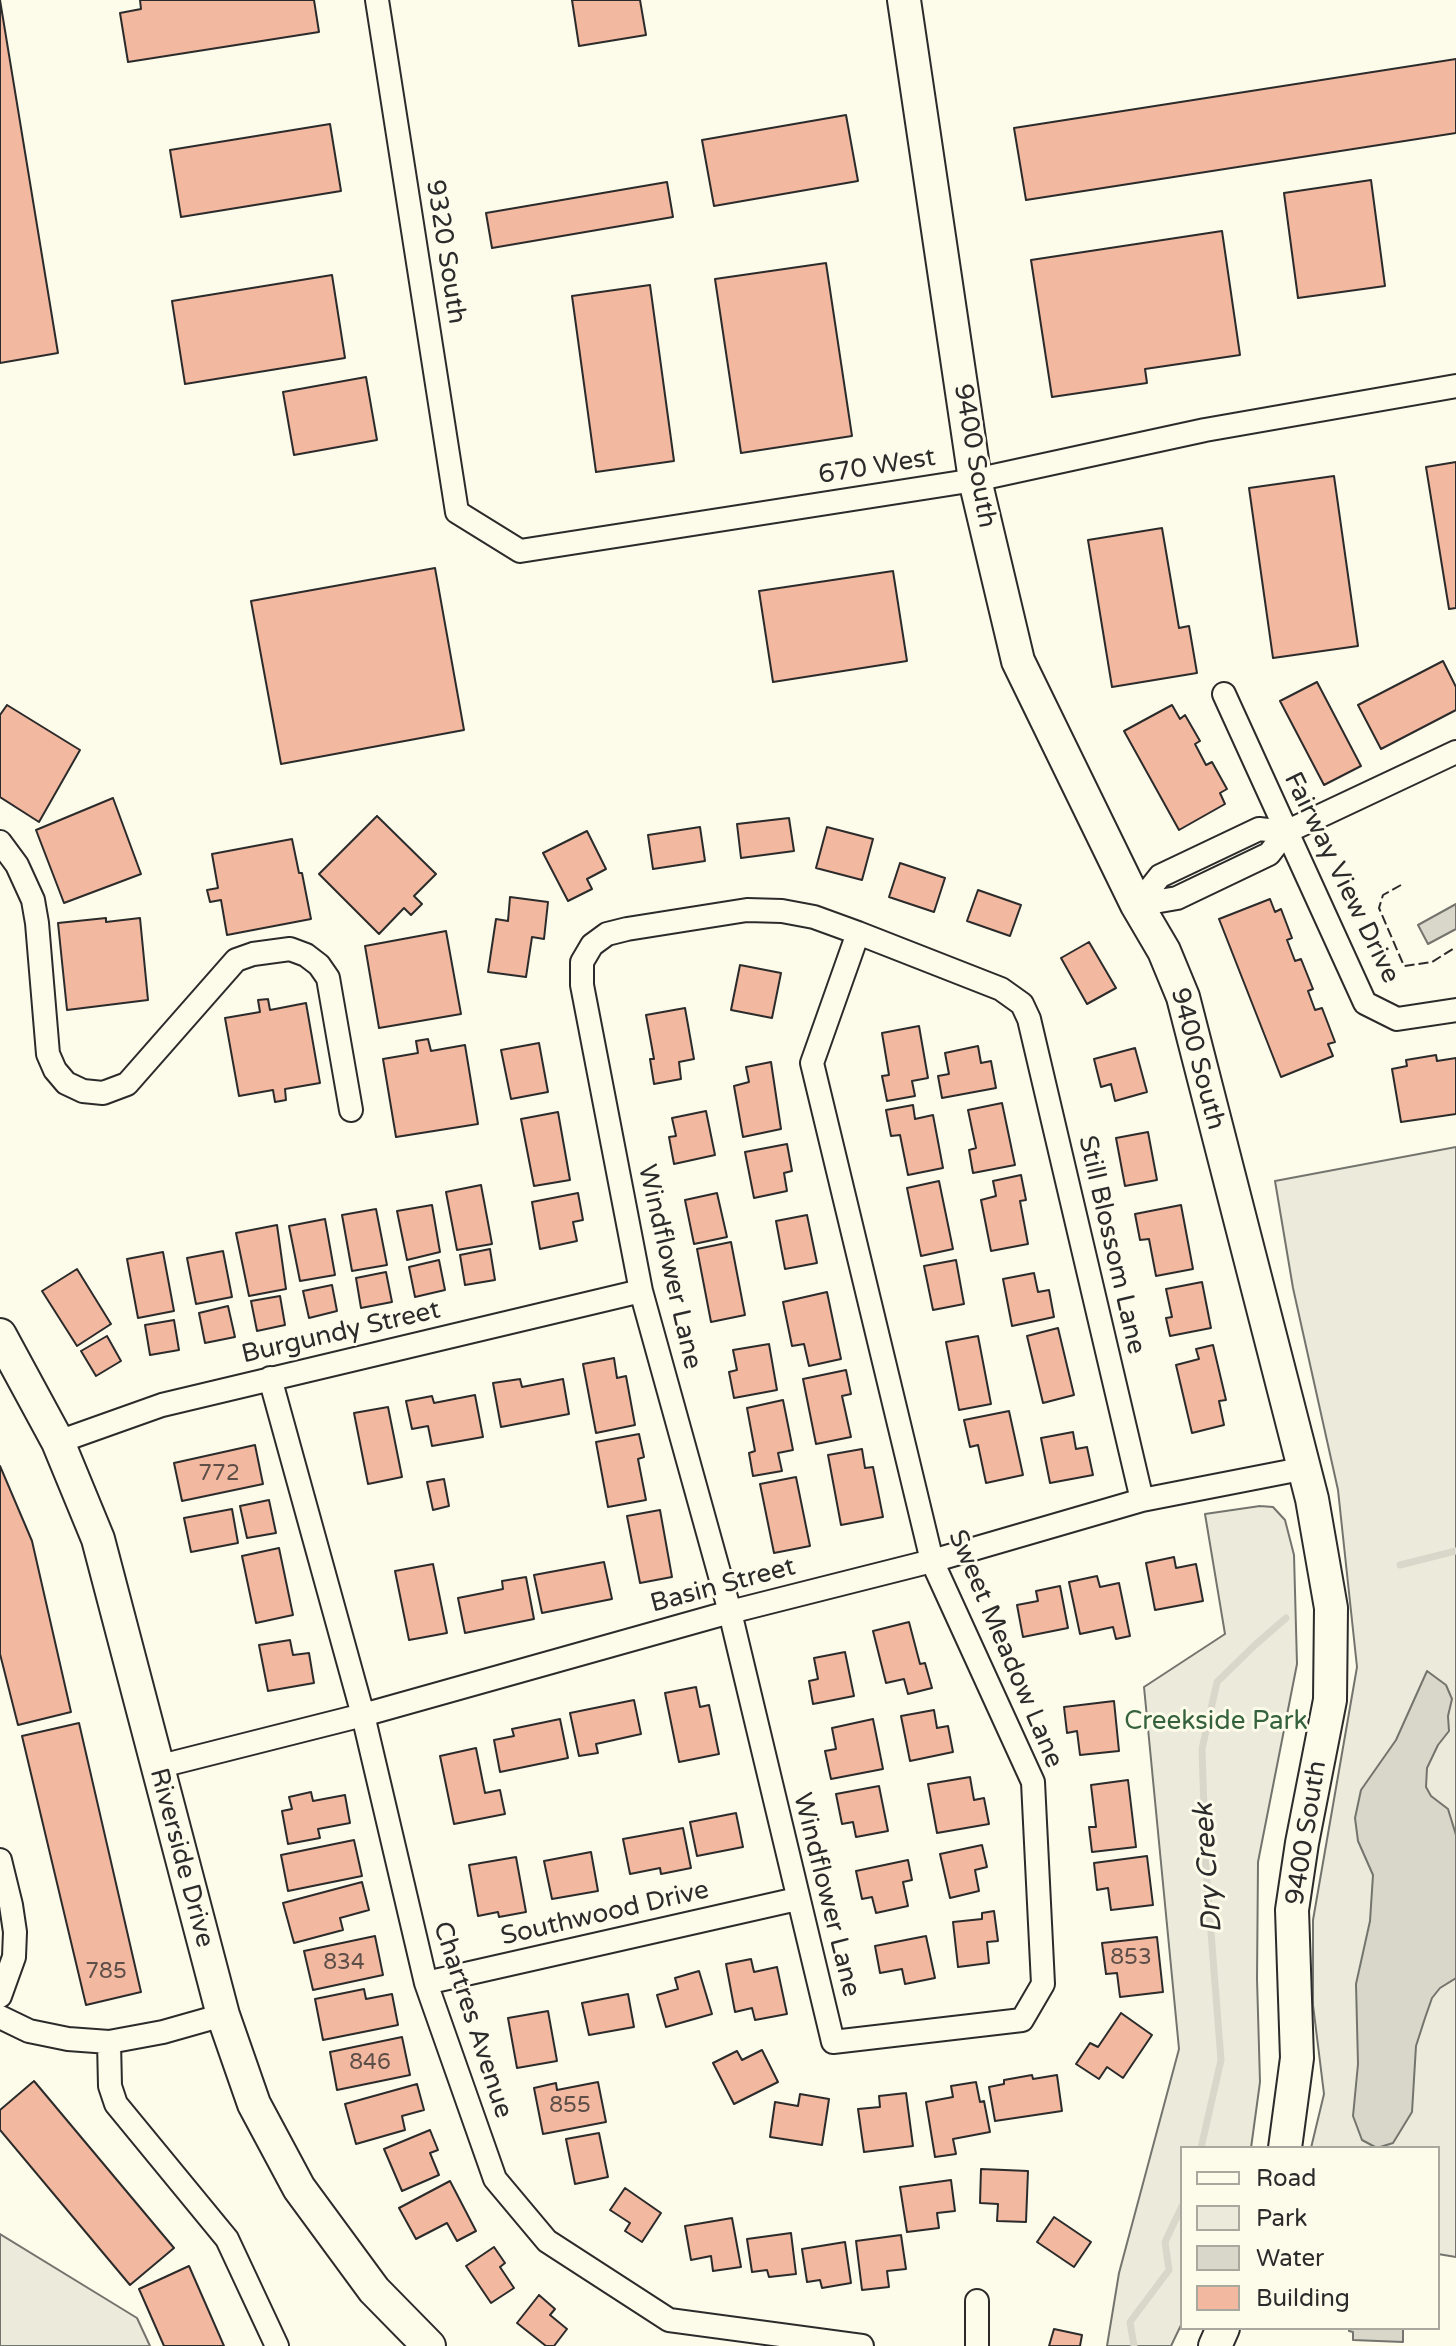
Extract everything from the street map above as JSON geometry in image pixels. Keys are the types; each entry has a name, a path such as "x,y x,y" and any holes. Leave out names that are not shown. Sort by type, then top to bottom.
{"street":[{"name":"9320 South","path":"377,0 457,512"},
{"name":"9400 South","path":"904,0 975,480 1018,661 1137,905 1164,951 1183,997 1306,1468 1331,1608 1330,1700 1292,1910 1297,2058 1285,2146"},
{"name":"670 West","path":"457,512 520,551 975,480 1205,430 1456,386"},
{"name":"Fairway View Drive","path":"1224,694 1365,1003 1397,1019 1456,1010"},
{"path":"1137,905 1177,898 1269,854 1286,832 1456,752"},
{"path":"0,842 8,869 33,900 48,1054 55,1070 66,1083 83,1091 103,1093 127,1084 236,960 253,954 290,949 306,955 319,965 328,978 351,1110"},
{"name":"Windflower Lane","path":"833,2042 730,1612 641,1291 582,985 582,962 592,945 607,934 747,910 782,911 858,933 1001,989 1022,1004"},
{"name":"Sweet Meadow Lane","path":"833,2042 1022,2020 1043,1984 1033,1782 932,1561 812,1063 858,933"},
{"name":"Still Blossom Lane","path":"1022,1004 1029,1019 1142,1500"},
{"name":"Burgundy Street","path":"58,1442 162,1405 641,1291"},
{"name":"Riverside Drive","path":"0,1335 58,1442 98,1539 223,2015 254,2104 299,2188 374,2290 429,2346"},
{"name":"Chartres Avenue","path":"270,1378 363,1715 426,1983 495,2179 547,2241 669,2320 862,2346"},
{"name":"Basin Street","path":"157,1767 363,1715 730,1612 932,1561 1142,1500 1306,1468"},
{"path":"0,1860 15,1932 14,1957 0,1996"},
{"name":"Southwood Drive","path":"426,1983 797,1899"},
{"path":"0,2017 42,2034 109,2042 163,2032 223,2015"},
{"path":"109,2042 110,2086 116,2104 227,2239 277,2346"},
{"path":"977,2301 977,2346"}],"green space":[{"path":"1456,1147 1456,2257 1440,2254 1440,2146 1311,2146 1324,2094 1313,2005 1313,1920 1357,1667 1338,1490 1293,1288 1275,1181"},
{"name":"Creekside Park","path":"1273,1507 1285,1520 1294,1555 1297,1664 1258,1862 1260,2082 1251,2146 1180,2146 1180,2327 1171,2346 1107,2346 1119,2273 1179,2049 1144,1687 1225,1634 1205,1514"},
{"path":"0,2234 137,2318 150,2346 0,2346"}],"water":[{"path":"1456,904 1456,929 1428,944 1418,925"},
{"path":"1427,1671 1446,1685 1452,1699 1449,1731 1427,1768 1426,1787 1431,1796 1448,1809 1456,1835 1456,1978 1440,1988 1432,1998 1425,2018 1416,2046 1412,2112 1393,2143 1373,2146 1362,2140 1353,2116 1358,2064 1356,1984 1370,1921 1373,1875 1358,1841 1355,1818 1361,1790 1396,1740"},
{"path":"1403,2330 1403,2342 1353,2340 1353,2332 1349,2331"}],"building":[{"path":"0,0 58,353 0,363"},
{"path":"140,0 314,0 319,32 128,62 120,13 141,9"},
{"path":"572,0 640,0 646,35 579,46"},
{"path":"1456,59 1456,133 1026,200 1014,128"},
{"path":"846,115 858,181 714,206 702,140"},
{"path":"330,124 341,191 181,217 170,150"},
{"path":"1371,180 1385,286 1298,298 1284,193"},
{"path":"667,182 673,217 492,248 486,213"},
{"path":"1222,231 1240,355 1145,369 1147,383 1052,397 1031,260"},
{"path":"826,263 852,436 741,453 715,279"},
{"path":"332,275 345,358 185,384 172,301"},
{"path":"650,285 674,461 596,472 572,296"},
{"path":"366,377 377,440 294,455 283,392"},
{"path":"1456,462 1456,608 1449,609 1426,467"},
{"path":"1334,476 1358,646 1273,658 1249,488"},
{"path":"1162,528 1179,628 1189,626 1197,673 1112,687 1088,540"},
{"path":"435,568 464,730 281,764 251,601"},
{"path":"893,571 907,661 773,682 759,591"},
{"path":"1443,661 1456,687 1456,710 1381,749 1358,705"},
{"path":"1317,682 1361,766 1324,785 1280,701"},
{"path":"7,705 80,750 39,822 0,797 0,715"},
{"path":"1172,705 1180,719 1185,715 1200,741 1195,744 1206,765 1212,762 1227,789 1220,793 1225,804 1179,830 1124,731"},
{"path":"113,798 141,874 64,903 36,830"},
{"path":"377,816 436,874 414,896 422,904 411,915 404,908 379,934 319,874"},
{"path":"789,818 794,851 741,858 737,824"},
{"path":"700,827 705,861 653,869 648,835"},
{"path":"827,827 873,839 862,880 816,868"},
{"path":"587,831 606,869 587,879 592,889 568,901 543,853"},
{"path":"292,839 311,919 227,935 221,900 210,902 207,890 218,888 212,854"},
{"path":"900,863 945,878 934,912 889,897"},
{"path":"978,890 1021,905 1010,936 967,921"},
{"path":"510,897 548,902 544,939 532,937 526,977 488,972 496,919 508,921"},
{"path":"1270,899 1275,912 1281,909 1292,938 1287,940 1295,961 1301,959 1313,989 1308,991 1315,1010 1322,1008 1335,1042 1328,1044 1333,1056 1281,1077 1219,919"},
{"path":"106,918 106,922 140,918 148,1000 67,1010 58,923"},
{"path":"446,931 461,1014 379,1028 365,946"},
{"path":"1089,942 1116,988 1087,1004 1061,958"},
{"path":"740,965 781,973 772,1018 731,1010"},
{"path":"268,999 270,1010 306,1003 320,1083 285,1089 286,1100 275,1102 273,1090 239,1096 225,1018 260,1012 258,1000"},
{"path":"685,1008 694,1059 679,1062 681,1079 654,1084 650,1059 654,1059 646,1015"},
{"path":"919,1026 928,1078 912,1081 915,1096 887,1101 882,1076 889,1075 882,1033"},
{"path":"428,1039 431,1051 465,1045 478,1124 396,1137 383,1059 418,1053 416,1041"},
{"path":"539,1043 548,1092 511,1099 501,1050"},
{"path":"978,1046 981,1063 991,1061 996,1088 942,1098 938,1076 949,1074 945,1053"},
{"path":"1135,1048 1147,1092 1115,1101 1111,1084 1101,1087 1094,1059"},
{"path":"1436,1055 1437,1061 1456,1058 1456,1114 1401,1122 1392,1069 1407,1066 1406,1060"},
{"path":"771,1062 781,1129 743,1137 734,1086 749,1082 746,1067"},
{"path":"1002,1103 1015,1165 973,1173 969,1150 976,1148 968,1110"},
{"path":"913,1105 915,1119 933,1115 943,1168 908,1175 900,1135 891,1136 886,1110"},
{"path":"706,1111 715,1155 674,1164 669,1137 676,1136 672,1118"},
{"path":"558,1112 570,1180 534,1186 521,1119"},
{"path":"1148,1132 1157,1180 1125,1186 1116,1138"},
{"path":"787,1144 792,1171 784,1173 787,1191 754,1198 745,1152"},
{"path":"1021,1175 1026,1200 1020,1201 1028,1244 991,1251 981,1200 996,1196 993,1181"},
{"path":"939,1181 953,1249 921,1256 907,1188"},
{"path":"481,1185 492,1244 457,1250 446,1192"},
{"path":"578,1193 583,1220 573,1222 577,1241 540,1249 532,1202"},
{"path":"717,1193 727,1237 694,1244 685,1200"},
{"path":"432,1205 440,1252 407,1260 397,1211"},
{"path":"1181,1205 1193,1269 1156,1276 1149,1239 1140,1240 1135,1214"},
{"path":"376,1209 387,1265 352,1271 342,1215"},
{"path":"807,1215 817,1263 785,1269 776,1221"},
{"path":"325,1219 335,1275 300,1281 289,1226"},
{"path":"277,1225 286,1289 249,1296 236,1233"},
{"path":"731,1242 745,1315 711,1322 697,1249"},
{"path":"490,1249 495,1280 465,1285 460,1255"},
{"path":"223,1251 232,1297 196,1304 187,1258"},
{"path":"163,1252 174,1311 138,1318 127,1259"},
{"path":"439,1260 445,1290 415,1297 409,1267"},
{"path":"956,1260 964,1304 933,1310 924,1266"},
{"path":"77,1269 111,1324 77,1346 42,1291"},
{"path":"386,1272 392,1302 361,1308 356,1278"},
{"path":"1034,1273 1038,1292 1049,1290 1054,1317 1012,1326 1003,1279"},
{"path":"1202,1282 1211,1328 1170,1336 1166,1318 1172,1317 1166,1289"},
{"path":"332,1285 337,1311 309,1318 303,1291"},
{"path":"827,1292 841,1359 809,1366 804,1344 792,1346 783,1302"},
{"path":"280,1296 285,1325 257,1331 251,1301"},
{"path":"228,1306 235,1337 205,1343 199,1313"},
{"path":"174,1320 179,1350 150,1355 145,1325"},
{"path":"1058,1328 1074,1395 1043,1403 1027,1336"},
{"path":"107,1336 121,1361 96,1376 81,1351"},
{"path":"978,1336 991,1404 959,1410 946,1342"},
{"path":"769,1344 777,1390 734,1398 729,1372 737,1370 733,1350"},
{"path":"1213,1345 1226,1400 1219,1401 1224,1425 1192,1433 1176,1365 1199,1359 1196,1349"},
{"path":"614,1358 617,1378 626,1376 635,1425 596,1433 583,1364"},
{"path":"846,1370 851,1394 842,1396 851,1437 816,1444 803,1379"},
{"path":"520,1379 522,1387 563,1379 569,1414 501,1427 493,1383"},
{"path":"475,1395 483,1437 432,1446 428,1426 412,1429 406,1401 432,1396 434,1403"},
{"path":"783,1400 793,1450 778,1453 782,1471 753,1476 749,1453 755,1451 747,1408"},
{"path":"388,1407 402,1477 368,1484 354,1413"},
{"path":"1009,1411 1023,1475 986,1483 978,1445 970,1447 964,1420"},
{"path":"1073,1432 1076,1449 1087,1447 1093,1475 1050,1483 1041,1438"},
{"path":"639,1434 644,1457 638,1459 646,1500 608,1507 596,1442"},
{"path":"255,1445 263,1484 182,1501 174,1463"},
{"path":"862,1449 865,1468 873,1467 883,1517 841,1525 828,1455"},
{"path":"0,1466 32,1541 71,1712 18,1725 0,1654"},
{"path":"796,1477 810,1546 774,1553 760,1484"},
{"path":"444,1479 449,1506 433,1510 427,1482"},
{"path":"269,1500 276,1533 247,1538 240,1506"},
{"path":"232,1509 238,1543 191,1552 184,1518"},
{"path":"660,1510 672,1577 640,1583 627,1516"},
{"path":"279,1548 293,1615 256,1623 242,1556"},
{"path":"1174,1557 1176,1568 1196,1564 1203,1601 1155,1610 1146,1563"},
{"path":"604,1562 612,1599 542,1613 534,1575"},
{"path":"433,1564 447,1633 409,1640 395,1571"},
{"path":"1097,1576 1100,1587 1119,1583 1130,1636 1116,1639 1113,1627 1080,1634 1069,1582"},
{"path":"526,1577 534,1619 465,1633 458,1598 503,1589 502,1581"},
{"path":"1060,1586 1068,1628 1023,1637 1017,1605 1038,1601 1036,1591"},
{"path":"909,1622 920,1664 925,1663 932,1688 908,1694 904,1679 886,1683 873,1631"},
{"path":"290,1640 293,1655 309,1653 314,1683 268,1691 259,1645"},
{"path":"845,1652 854,1696 813,1704 809,1681 818,1679 814,1658"},
{"path":"696,1687 700,1707 709,1705 719,1754 679,1762 665,1693"},
{"path":"634,1700 641,1734 596,1744 598,1753 579,1756 570,1713"},
{"path":"1114,1701 1119,1751 1080,1755 1077,1731 1067,1733 1064,1707"},
{"path":"934,1710 937,1728 948,1726 953,1752 910,1761 901,1716"},
{"path":"560,1719 568,1758 500,1772 494,1740 514,1736 512,1729"},
{"path":"873,1719 883,1769 831,1779 825,1751 836,1749 832,1728"},
{"path":"79,1723 141,1992 86,2005 22,1736"},
{"path":"476,1748 485,1793 500,1790 505,1814 454,1824 440,1756"},
{"path":"970,1777 974,1800 984,1798 989,1824 937,1833 928,1784"},
{"path":"1128,1780 1136,1847 1092,1852 1089,1827 1096,1827 1091,1785"},
{"path":"879,1786 888,1831 856,1837 853,1822 842,1824 836,1794"},
{"path":"311,1792 313,1801 345,1795 350,1823 318,1829 320,1838 288,1844 282,1811 292,1809 289,1797"},
{"path":"736,1813 743,1847 697,1856 690,1822"},
{"path":"683,1828 691,1868 661,1874 660,1868 630,1874 623,1839"},
{"path":"354,1840 362,1876 288,1891 281,1855"},
{"path":"982,1845 987,1867 975,1870 979,1891 950,1898 940,1854"},
{"path":"591,1852 598,1891 552,1899 544,1861"},
{"path":"1147,1856 1153,1905 1111,1910 1108,1888 1097,1890 1094,1863"},
{"path":"516,1857 526,1912 499,1917 498,1912 478,1916 469,1865"},
{"path":"908,1860 912,1880 903,1882 908,1906 876,1913 872,1897 862,1899 856,1871"},
{"path":"362,1882 369,1910 340,1918 343,1930 294,1943 283,1903"},
{"path":"994,1911 998,1941 987,1942 989,1963 958,1967 953,1922 982,1919 982,1913"},
{"path":"375,1936 383,1975 313,1990 304,1951"},
{"path":"926,1936 935,1978 905,1984 902,1969 880,1973 875,1946"},
{"path":"1157,1937 1163,1992 1120,1997 1117,1973 1106,1974 1102,1943"},
{"path":"751,1959 754,1972 777,1967 787,2014 755,2020 752,2008 735,2012 726,1964"},
{"path":"699,1971 712,2014 666,2027 657,1995 678,1989 675,1978"},
{"path":"364,1989 366,1999 392,1994 398,2025 323,2040 315,1999"},
{"path":"628,1994 634,2027 589,2035 582,2003"},
{"path":"548,2011 557,2061 517,2068 508,2018"},
{"path":"1121,2013 1152,2035 1123,2078 1107,2067 1099,2079 1076,2064 1090,2043 1098,2047"},
{"path":"402,2037 410,2075 337,2090 330,2052"},
{"path":"762,2050 778,2082 734,2104 713,2063 737,2051 742,2060"},
{"path":"1032,2075 1033,2079 1057,2075 1062,2111 995,2121 989,2087 1004,2084 1004,2080"},
{"path":"34,2081 174,2248 130,2285 0,2130 0,2110"},
{"path":"598,2082 606,2122 543,2134 534,2088 556,2083 557,2090"},
{"path":"976,2082 980,2102 984,2101 990,2132 953,2139 956,2154 935,2157 926,2102 953,2097 951,2086"},
{"path":"417,2084 424,2110 402,2116 405,2130 356,2144 345,2104"},
{"path":"906,2093 913,2146 864,2152 858,2109 880,2107 879,2096"},
{"path":"800,2094 829,2099 822,2145 770,2137 775,2102 798,2106"},
{"path":"430,2130 438,2150 430,2153 439,2175 402,2191 384,2149"},
{"path":"599,2133 608,2177 575,2184 566,2139"},
{"path":"981,2169 1028,2171 1026,2222 997,2221 998,2204 980,2203"},
{"path":"951,2180 955,2211 937,2213 939,2228 907,2232 900,2187"},
{"path":"450,2181 476,2231 457,2241 447,2223 416,2239 399,2208"},
{"path":"625,2188 661,2213 642,2242 625,2231 630,2223 610,2210"},
{"path":"1054,2217 1091,2242 1074,2267 1037,2242"},
{"path":"732,2218 741,2267 713,2271 711,2256 691,2260 685,2226"},
{"path":"791,2233 796,2274 769,2277 767,2270 752,2272 747,2239"},
{"path":"901,2235 906,2269 887,2271 889,2287 862,2290 856,2241"},
{"path":"845,2242 851,2283 822,2288 820,2280 807,2282 802,2249"},
{"path":"494,2247 505,2263 500,2267 514,2288 491,2303 466,2266"},
{"path":"189,2266 224,2346 164,2346 139,2289"},
{"path":"539,2295 555,2309 550,2315 567,2329 554,2346 546,2346 517,2323"},
{"path":"1054,2329 1082,2335 1080,2346 1049,2346"}],"waterway":[{"name":"Dry Creek","path":"1400,1565 1456,1551"},
{"name":"Dry Creek","path":"1201,2146 1221,2060 1206,1869 1202,1749 1217,1682 1286,1618"},
{"name":"Dry Creek","path":"1134,2346 1130,2322 1169,2270 1165,2242 1180,2210"}],"fence":[{"path":"1401,885 1383,895 1379,908 1404,966 1432,962 1456,947"}]}
